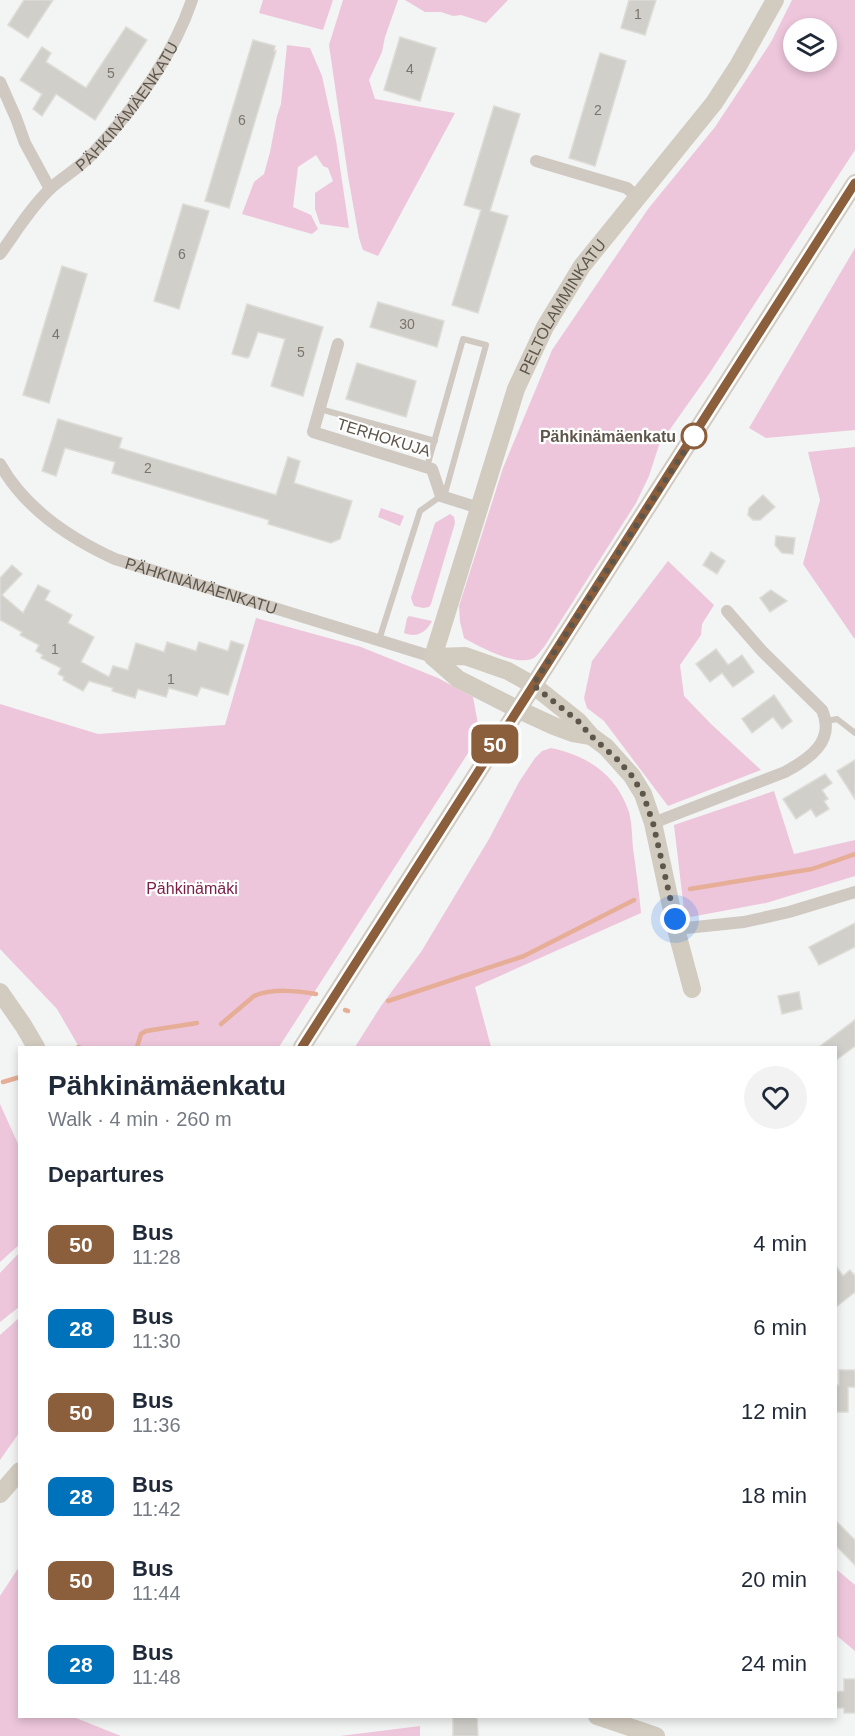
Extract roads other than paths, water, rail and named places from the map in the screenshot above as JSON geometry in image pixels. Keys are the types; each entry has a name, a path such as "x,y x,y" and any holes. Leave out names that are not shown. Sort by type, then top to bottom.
{"street":[{"name":"PÄHKINÄMÄENKATU","path":"0,254 20,225 50,189 91,156 123,119 178,35 192,0"},
{"name":"PELTOLAMMINKATU","path":"433,657 516,389 545,327 582,266 714,103 776,0"},
{"path":"0,82 25,143 50,189"},
{"path":"536,161 627,188 638,198"},
{"path":"303,1046 855,183"},
{"name":"TERHOKUJA","path":"338,344 313,432 432,469 443,496"},
{"name":"PÄHKINÄMÄENKATU","path":"0,464 16,488 32,506 68,534 99,552 137,566 433,657 465,656 508,671 533,685 606,747 632,776 643,794 653,823 676,929 692,989"},
{"path":"443,496 479,508"},
{"path":"653,823 785,772 804,762 816,750 826,733 827,721 822,710 762,651 727,611"},
{"name":"PÄHKINÄMÄENKATU","path":"433,657 458,679 517,709 573,733 591,736"},
{"path":"676,929 752,920 855,892"},
{"path":"0,992 35,1046"},
{"path":"3,1490 18,1466"},
{"path":"3,1490 18,1473"},
{"path":"603,1718 656,1736"}],"lane":[{"path":"379,640 420,511 443,496 486,345 463,339 427,467"},
{"path":"319,409 435,441"},
{"path":"827,721 837,720 855,733"}],"waterway":[{"path":"690,889 812,869 855,854"},
{"path":"388,1001 524,956 634,900"},
{"path":"221,1024 254,996 261,993 285,991 316,994"},
{"path":"137,1046 141,1034 146,1031 197,1023"},
{"path":"3,1082 18,1078"}],"place":[{"name":"Pähkinämäenkatu","path":"694,436"}],"park label":[{"name":"Pähkinämäki","path":"192,888"}]}
